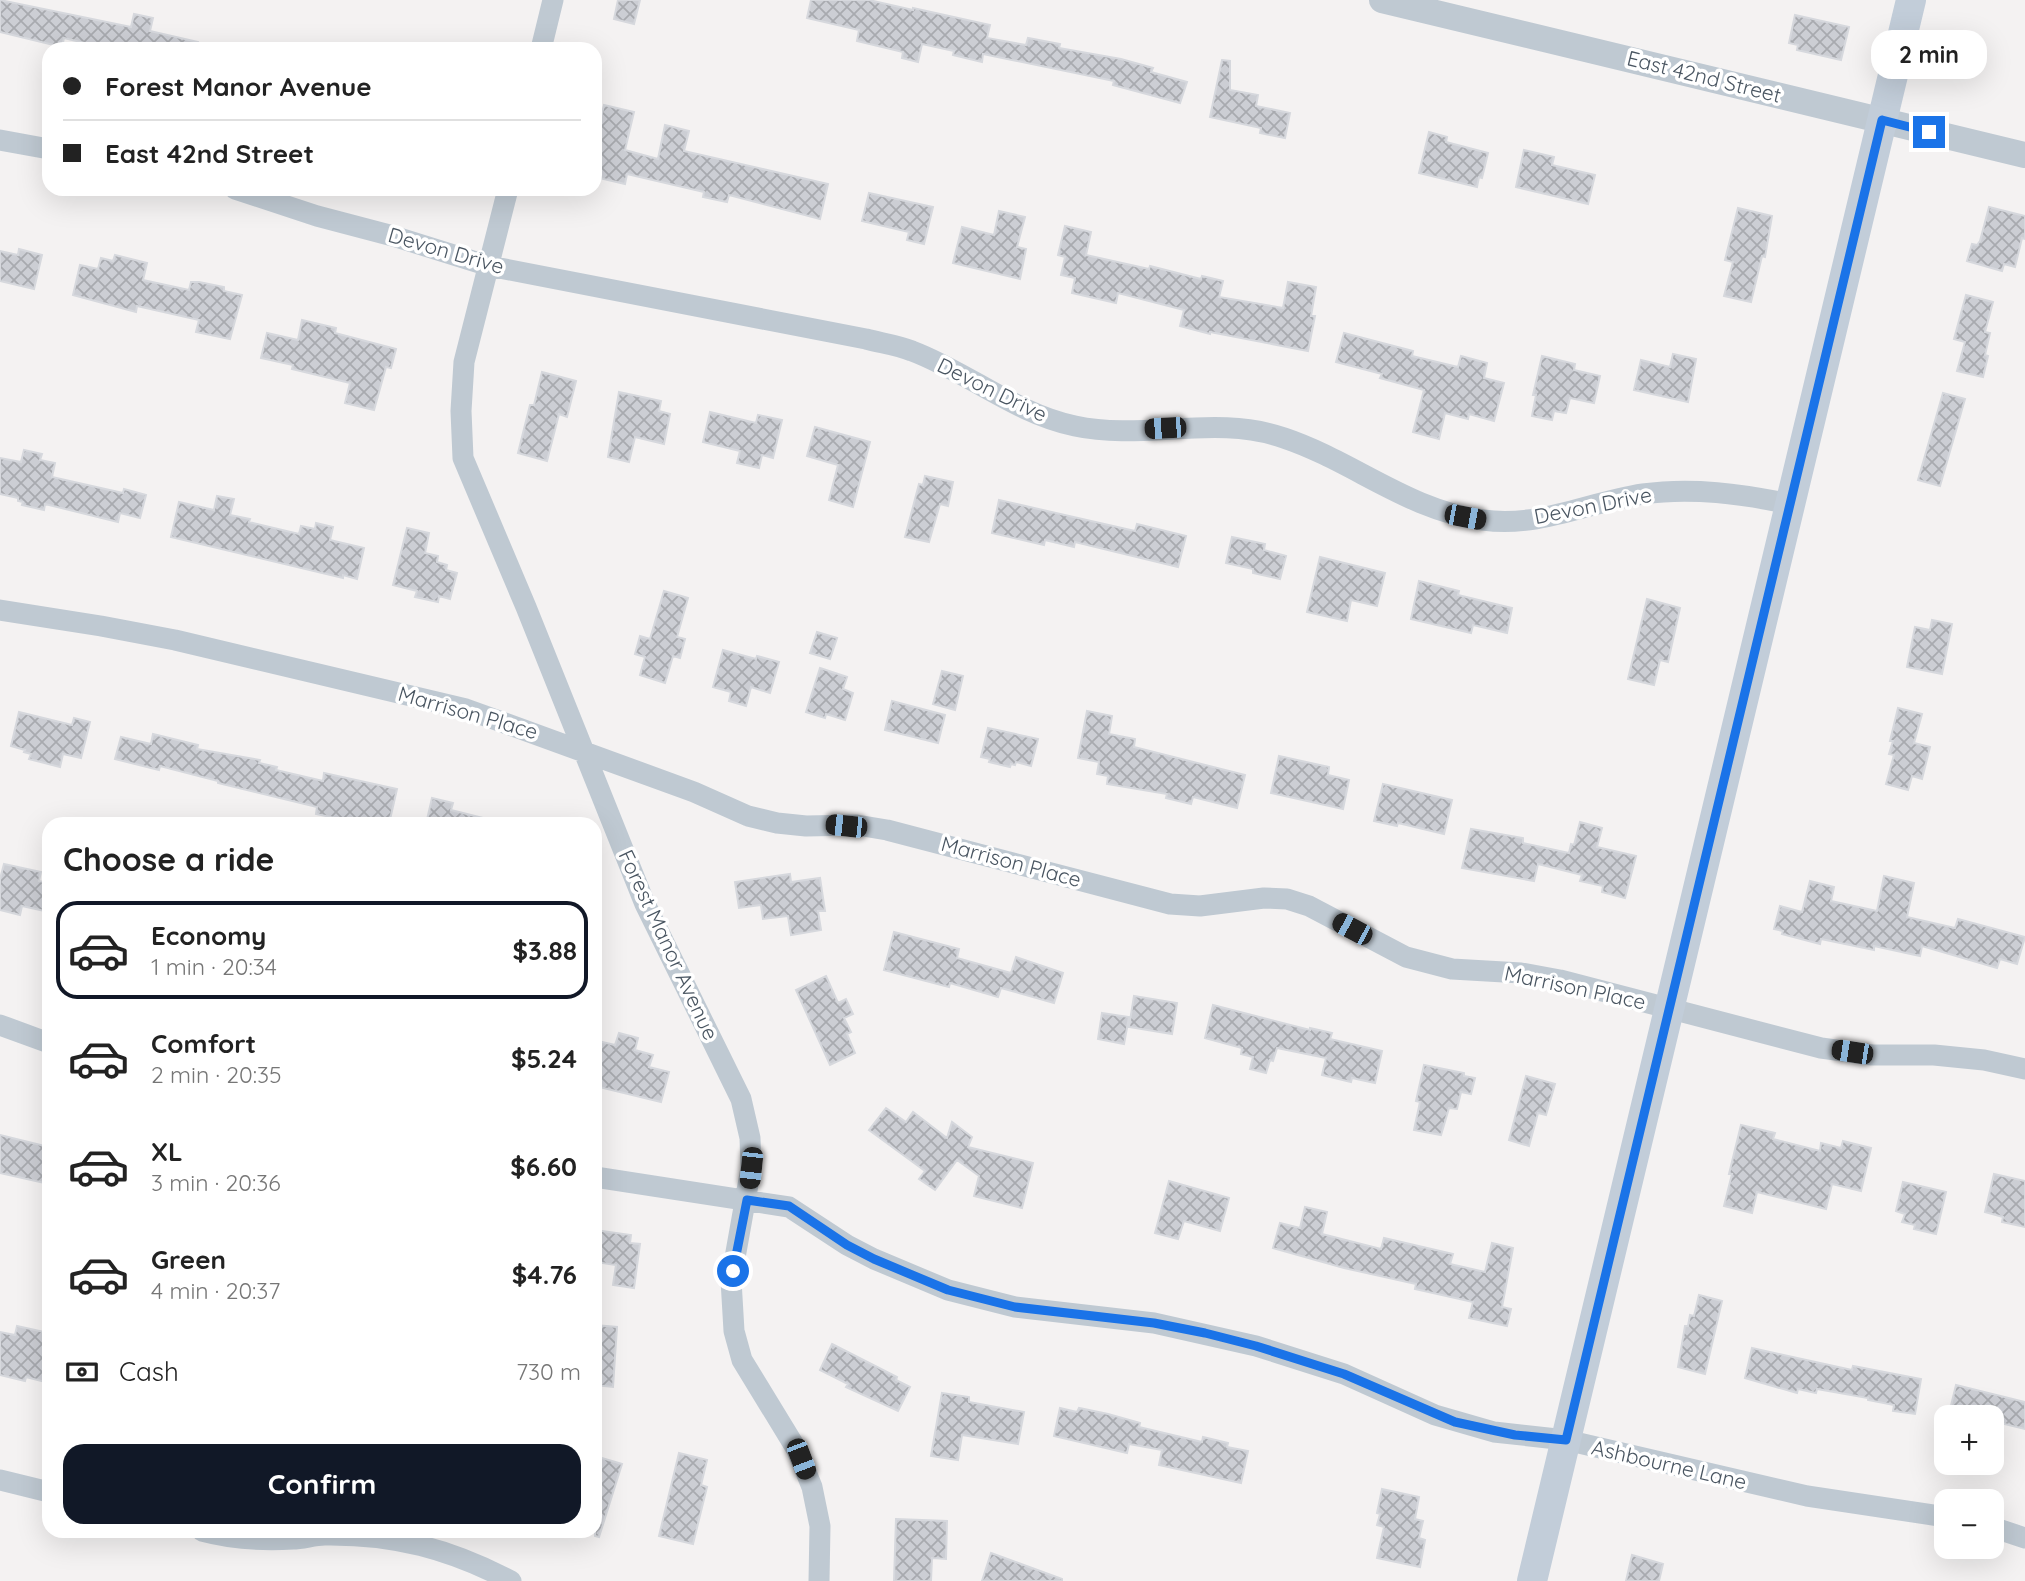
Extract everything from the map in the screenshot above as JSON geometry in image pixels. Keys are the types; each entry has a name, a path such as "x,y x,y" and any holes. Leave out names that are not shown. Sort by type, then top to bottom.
{"main road":[{"path":"1532,1581 1911,0"}],"street":[{"path":"543,42 553,0"},
{"name":"East 42nd Street","path":"1382,0 2025,155"},
{"path":"0,141 42,148"},
{"name":"Devon Drive","path":"256,196 489,266 866,339 912,351 1037,415 1076,427 1117,431 1213,426 1264,432 1313,450 1420,505 1450,514 1480,520 1532,520 1643,494 1695,491 1743,495 1790,504"},
{"name":"Forest Manor Avenue","path":"506,196 464,362 461,411 463,458 645,904 741,1098 751,1148 747,1200 732,1280 734,1331 742,1360 797,1450 812,1487 820,1526 819,1581"},
{"name":"Marrison Place","path":"0,610 101,625 175,640 466,709 767,821 807,826 857,825 887,830 1170,904 1200,906 1264,898 1287,899 1309,906 1406,957 1452,969 1521,973 1560,980 1821,1048 1872,1055 1934,1055 1984,1060 2025,1069"},
{"path":"0,1025 42,1040"},
{"name":"Ashbourne Lane","path":"602,1178 789,1206 847,1245 948,1290 1015,1307 1154,1323 1256,1346 1344,1374 1455,1422 1505,1434 1566,1440 1848,1504 1934,1515"},
{"path":"0,1480 42,1490"},
{"path":"2004,1531 2025,1538"},
{"path":"244,1538 304,1538"},
{"path":"388,1538 442,1550 511,1581"}],"building":[{"path":"0,0 131,27 134,14 153,18 150,31 198,42 80,42 64,38 63,42 42,42 0,32"},
{"path":"618,0 640,0 634,24 614,19"},
{"path":"811,0 869,0 913,8 990,25 987,38 1026,45 1028,38 1060,44 1059,48 1121,59 1153,68 1151,72 1187,82 1180,103 1113,85 1114,81 983,54 982,62 953,55 954,51 922,44 918,62 902,58 903,52 857,41 859,30 807,18"},
{"path":"1795,15 1849,27 1841,60 1797,50 1798,45 1789,43"},
{"path":"1222,60 1230,61 1230,90 1258,95 1256,106 1290,113 1285,138 1260,133 1261,128 1210,117"},
{"path":"604,105 634,112 625,150 658,159 665,125 689,131 684,151 828,184 820,219 729,195 727,202 703,197 704,192 627,174 625,184 602,179"},
{"path":"1429,132 1447,137 1446,142 1488,153 1477,187 1419,173"},
{"path":"1524,150 1554,157 1552,165 1595,175 1588,204 1516,187"},
{"path":"869,193 933,207 924,244 907,240 909,232 862,221"},
{"path":"1989,207 2025,216 2025,239 2022,238 2015,267 2004,264 2002,271 1967,261 1972,244 1977,245 1980,241"},
{"path":"1738,208 1772,216 1765,257 1762,256 1751,302 1724,296 1733,262 1725,260"},
{"path":"999,211 1025,217 1017,247 1026,249 1020,279 953,263 962,227 994,235"},
{"path":"1065,226 1091,232 1086,255 1149,269 1150,266 1201,279 1202,276 1223,281 1219,297 1283,308 1288,282 1316,287 1311,316 1315,316 1308,351 1210,334 1180,326 1184,310 1118,293 1116,303 1072,293 1075,278 1061,275 1065,257 1058,255"},
{"path":"19,249 42,255 34,289 0,281 0,251 18,255"},
{"path":"115,255 147,263 143,280 189,290 191,282 199,282 224,287 224,291 242,295 230,339 196,332 199,320 137,306 136,312 73,295 80,265 98,269 101,258 113,261"},
{"path":"1966,295 1993,302 1985,332 1990,333 1983,377 1957,371 1965,342 1954,339"},
{"path":"302,320 336,328 335,333 396,349 391,368 386,367 374,410 345,403 350,383 292,369 293,365 261,358 267,333 298,340"},
{"path":"1344,333 1413,351 1412,356 1458,367 1461,356 1487,363 1484,378 1504,383 1494,421 1469,414 1468,419 1445,413 1439,439 1413,432 1424,390 1380,378 1382,374 1336,362"},
{"path":"1673,354 1696,359 1688,402 1634,390 1641,360 1670,367"},
{"path":"1542,356 1575,364 1574,370 1600,376 1594,403 1570,398 1566,413 1554,411 1552,420 1532,416 1536,395 1533,395"},
{"path":"542,372 576,381 567,417 559,414 547,461 518,453 530,405 534,405"},
{"path":"619,392 661,401 659,411 670,414 664,444 635,437 629,462 608,457"},
{"path":"1943,393 1965,399 1940,486 1918,480"},
{"path":"710,412 756,423 758,415 782,420 773,458 762,455 759,468 737,463 740,451 703,442"},
{"path":"815,427 870,442 853,507 829,500 838,465 807,456"},
{"path":"24,450 42,454 40,460 55,463 52,477 123,493 124,489 146,495 140,518 120,513 118,522 45,504 44,510 22,505 23,502 18,501 18,498 0,494 0,458 21,462"},
{"path":"925,476 953,482 948,506 940,504 929,542 905,537 919,484 923,485"},
{"path":"217,496 234,499 230,515 250,519 249,522 299,534 301,526 315,529 316,523 333,527 330,540 364,548 357,579 343,575 343,578 171,537 179,502 214,510"},
{"path":"999,500 1135,531 1137,524 1186,536 1178,567 1075,542 1074,547 1045,540 1044,545 992,533"},
{"path":"407,528 429,533 425,553 438,556 437,562 447,565 446,570 457,573 450,599 439,596 438,602 415,597 417,591 393,585"},
{"path":"1232,537 1265,544 1264,550 1286,556 1280,579 1226,563"},
{"path":"1320,557 1385,573 1377,606 1351,600 1347,621 1307,612"},
{"path":"1419,581 1459,591 1458,595 1512,608 1507,633 1473,625 1471,633 1411,619"},
{"path":"664,591 688,598 677,637 685,639 680,658 673,656 665,683 640,675 645,657 635,654 640,636 650,639"},
{"path":"1647,599 1680,608 1668,662 1660,660 1654,685 1628,679"},
{"path":"1932,620 1952,624 1942,674 1907,667 1915,627 1930,630"},
{"path":"817,632 837,638 830,659 810,653"},
{"path":"723,650 779,662 770,693 751,687 746,706 729,701 731,692 713,687"},
{"path":"820,668 847,677 843,689 853,693 845,720 806,712"},
{"path":"942,671 963,676 955,710 933,704"},
{"path":"892,701 945,715 938,743 885,730"},
{"path":"1898,708 1922,714 1914,743 1930,747 1922,779 1912,776 1908,790 1886,784 1894,755 1889,754 1893,741 1890,741"},
{"path":"1087,711 1112,716 1109,734 1135,739 1134,747 1245,775 1237,808 1193,797 1191,804 1166,798 1167,794 1107,784 1108,776 1097,774 1099,762 1078,758"},
{"path":"19,712 72,725 74,718 90,722 81,758 63,754 60,767 29,759 31,754 11,746"},
{"path":"988,728 1038,739 1031,766 1016,762 1010,767 989,762 990,759 981,757"},
{"path":"153,734 198,745 197,749 260,760 259,763 277,767 276,770 323,781 324,773 397,789 391,817 330,817 316,814 317,807 160,766 159,770 115,759 121,737 151,744"},
{"path":"1279,756 1329,767 1328,775 1349,780 1343,809 1271,793"},
{"path":"1383,784 1452,800 1444,834 1398,823 1397,826 1374,821"},
{"path":"432,798 453,803 451,810 479,817 428,817"},
{"path":"1580,822 1602,828 1597,847 1636,856 1625,898 1602,892 1603,886 1580,881 1582,875 1538,864 1534,881 1462,868 1471,829 1523,838 1523,843 1569,853"},
{"path":"4,864 41,872 39,881 42,882 42,910 22,906 20,915 0,910 0,879"},
{"path":"790,874 791,882 820,878 825,911 818,911 821,930 791,935 788,916 763,919 761,905 739,908 735,882"},
{"path":"1884,876 1914,883 1907,917 1955,928 1958,919 2025,937 2017,964 2000,959 1997,968 1922,946 1920,956 1821,939 1820,944 1782,934 1783,931 1774,929 1780,906 1802,912 1810,881 1834,887 1831,901 1877,911"},
{"path":"894,932 959,949 957,958 1011,973 1016,957 1063,973 1054,1003 1001,988 998,997 950,983 949,987 884,970"},
{"path":"826,976 838,1003 846,999 853,1014 844,1018 851,1032 847,1034 855,1053 830,1065 796,990"},
{"path":"1134,996 1177,1003 1172,1034 1129,1027"},
{"path":"1213,1005 1310,1030 1332,1033 1330,1039 1382,1051 1375,1083 1352,1078 1351,1082 1322,1075 1326,1058 1277,1048 1266,1073 1250,1069 1253,1057 1241,1054 1242,1048 1205,1038"},
{"path":"1102,1013 1129,1017 1124,1044 1098,1039"},
{"path":"619,1033 638,1038 635,1050 653,1055 649,1067 669,1072 661,1102 602,1088 602,1042 615,1045"},
{"path":"1424,1065 1464,1073 1464,1076 1475,1078 1471,1094 1461,1092 1457,1109 1449,1108 1441,1135 1414,1130 1420,1102 1416,1101"},
{"path":"1526,1076 1555,1084 1546,1115 1538,1113 1529,1146 1509,1140"},
{"path":"886,1108 906,1122 913,1112 947,1138 952,1122 972,1137 968,1147 1033,1163 1022,1208 974,1196 979,1176 957,1160 935,1190 919,1179 925,1171 869,1130"},
{"path":"1741,1125 1775,1133 1773,1139 1820,1151 1821,1143 1841,1148 1843,1141 1871,1148 1861,1191 1832,1184 1826,1209 1757,1192 1752,1213 1724,1206"},
{"path":"0,1135 42,1145 42,1182 0,1173"},
{"path":"1994,1174 2025,1181 2025,1227 2002,1222 2003,1217 1985,1212"},
{"path":"1169,1181 1229,1198 1220,1231 1184,1221 1178,1239 1155,1233"},
{"path":"1903,1182 1946,1192 1936,1234 1914,1229 1915,1225 1902,1222 1905,1214 1896,1211"},
{"path":"1305,1207 1327,1212 1322,1234 1381,1249 1384,1238 1453,1254 1450,1264 1485,1272 1492,1243 1513,1248 1502,1307 1511,1309 1507,1326 1469,1318 1473,1302 1415,1289 1416,1284 1273,1248 1280,1223 1300,1228"},
{"path":"602,1231 631,1235 630,1243 640,1244 634,1288 613,1285 616,1265 602,1263"},
{"path":"1699,1295 1722,1301 1705,1374 1678,1367 1685,1326 1688,1326 1690,1315 1694,1316"},
{"path":"17,1326 42,1331 42,1381 26,1377 25,1381 0,1375 0,1332 15,1335"},
{"path":"602,1326 617,1327 613,1387 602,1386"},
{"path":"832,1344 897,1377 896,1380 910,1387 898,1411 846,1387 848,1384 820,1370"},
{"path":"1752,1348 1852,1370 1853,1366 1921,1379 1915,1414 1893,1411 1894,1405 1868,1398 1817,1389 1816,1393 1798,1389 1797,1393 1745,1378"},
{"path":"1956,1385 2025,1402 2025,1429 2004,1424 2004,1405 1951,1405"},
{"path":"942,1393 969,1397 969,1402 1024,1412 1018,1444 962,1435 958,1460 931,1456"},
{"path":"1060,1408 1077,1412 1079,1408 1108,1414 1140,1423 1139,1427 1202,1442 1203,1437 1228,1443 1227,1447 1248,1451 1241,1483 1159,1465 1162,1450 1129,1444 1127,1453 1054,1436"},
{"path":"679,1453 707,1460 701,1485 707,1487 693,1544 659,1536"},
{"path":"602,1458 622,1464 602,1527"},
{"path":"1382,1489 1419,1497 1415,1519 1423,1521 1419,1538 1425,1540 1420,1567 1377,1558 1384,1527 1377,1525"},
{"path":"896,1519 947,1521 946,1559 932,1558 931,1581 894,1581"},
{"path":"991,1553 1062,1579 1062,1581 982,1581"},
{"path":"1632,1555 1663,1564 1659,1581 1626,1581"}],"route":[{"path":"733,1271 747,1200 789,1206 847,1245 948,1290 1015,1307 1154,1323 1205,1333 1344,1374 1455,1422 1494,1432 1566,1440 1882,120 1929,132"}]}
